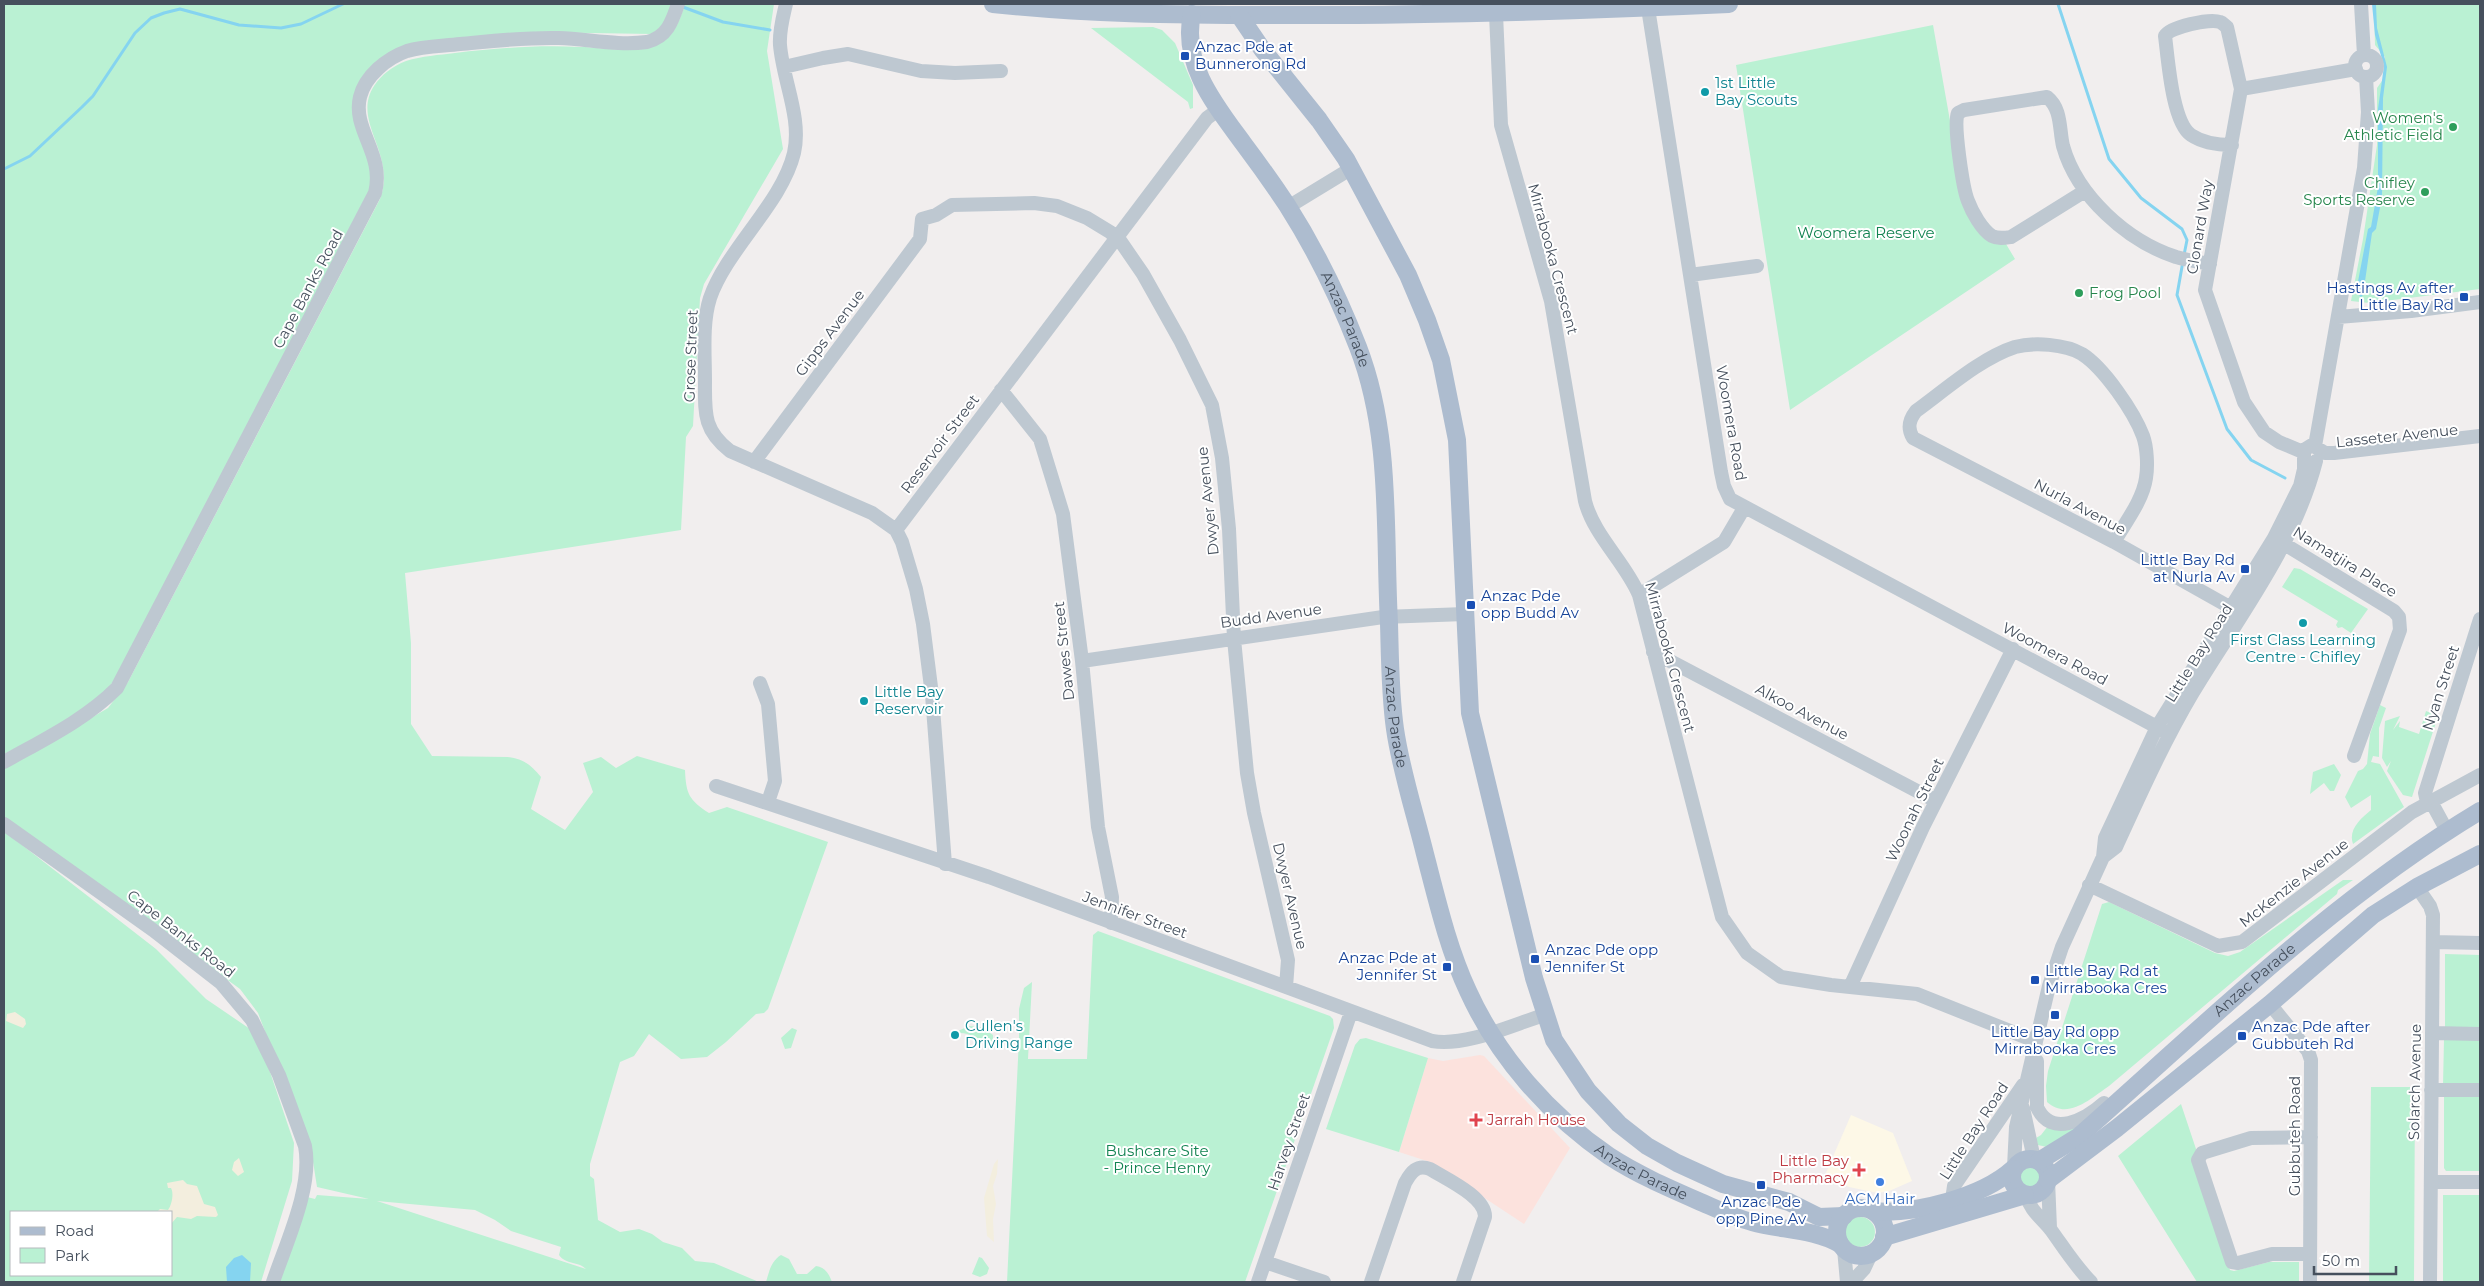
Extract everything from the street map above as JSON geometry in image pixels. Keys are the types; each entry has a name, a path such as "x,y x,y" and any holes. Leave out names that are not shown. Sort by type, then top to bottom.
{"main road":[{"path":"993,4 1076,11 1156,13 1193,9 1239,15 1496,14 1729,4"},
{"name":"Anzac Parade","path":"1193,9 1190,26 1192,54 1206,88 1218,110 1288,207 1333,288 1358,346 1374,395 1382,452 1393,719 1398,746 1450,941 1467,990 1490,1032 1530,1086 1579,1134 1624,1166 1659,1184 1733,1216 1760,1224 1821,1235 1842,1246"},
{"path":"1156,13 1172,23 1184,45 1192,54"},
{"name":"Anzac Parade","path":"1239,15 1262,49 1319,120 1352,168 1396,250 1417,295 1434,340 1448,386 1458,454 1472,725 1544,1014 1560,1050 1580,1081 1619,1124 1647,1146 1677,1163 1723,1184 1789,1202 1819,1217 1844,1216"},
{"name":"Anzac Parade","path":"2036,1160 2078,1137 2303,939 2409,855 2480,811"},
{"name":"Anzac Parade","path":"2048,1180 2117,1128 2270,1004 2359,926 2417,887 2480,854"},
{"path":"1872,1211 1883,1222 1884,1238 1880,1247 1871,1254 1857,1256 1842,1246 1837,1229 1844,1216 1858,1208 1892,1213 1952,1200 1986,1189 2023,1160 2036,1160 2046,1169 2048,1180 2040,1192 1884,1238"},
{"path":"2014,1168 2011,1177 2013,1185 2026,1195"}],"street":[{"name":"Cape Banks Road","path":"4,762 81,718 102,703 117,688 375,193 378,168 362,127 358,107 365,85 377,70 391,59 408,51 519,38 647,42 658,39 667,30 678,4"},
{"name":"Grose Street","path":"786,4 780,39 796,140 790,164 778,187 718,280 710,298 706,318 705,414 710,430 718,442 730,451 872,513 896,530"},
{"path":"2361,4 2364,55"},
{"name":"Woomera Road","path":"1652,7 1690,275 1724,486 1730,498 1744,508 2013,649 2170,734"},
{"name":"Mirrabooka Crescent","path":"1496,14 1500,124 1555,320 1585,501 1594,523 1625,567 1639,595 1722,917 1747,954 1781,976 1850,987 1917,994 2035,1041"},
{"path":"2232,145 2205,142 2190,135 2182,125 2170,76 2165,36 2168,31 2176,27 2220,21 2227,27 2241,89 2361,73 2375,73 2377,63 2371,56 2364,55 2356,62 2361,73"},
{"path":"784,67 848,54 921,71 955,73 1000,71"},
{"name":"Little Bay Road","path":"2103,857 2116,847 2170,734 2237,611 2279,540 2312,454 2364,168 2368,112 2361,73"},
{"name":"Clonard Way","path":"2241,89 2205,290 2244,402 2264,432 2279,442 2312,454"},
{"path":"2084,191 2011,237 1998,238 1990,235 1983,228 1968,200 1955,127 1958,113 1990,105 2047,97 2053,102 2057,111 2063,146 2084,191 2113,220 2143,241 2176,256 2210,264"},
{"name":"Reservoir Street","path":"896,530 1207,118 1218,110"},
{"path":"1288,207 1352,168"},
{"name":"Dwyer Avenue","path":"922,219 936,215 952,205 1034,203 1057,206 1088,218 1116,237 1142,274 1180,340 1212,405 1222,458 1229,529 1234,639 1247,773 1254,814 1288,960 1286,988"},
{"name":"Gipps Avenue","path":"754,462 920,239 922,219"},
{"path":"1690,275 1757,266"},
{"path":"2338,317 2411,311 2480,302"},
{"name":"Nurla Avenue","path":"2114,542 2140,496 2146,478 2146,452 2143,436 2107,376 2081,354 2065,348 2034,345 2016,347 1993,356 1916,411 1909,426 1913,438 2114,542 2237,611"},
{"name":"Dawes Street","path":"1001,390 1040,440 1053,476 1070,554 1098,827 1112,896 1111,923"},
{"name":"Lasseter Avenue","path":"2312,454 2480,436"},
{"name":"Lasseter Avenue","path":"2312,454 2329,460 2480,443"},
{"path":"1639,595 1724,542 1744,508"},
{"path":"896,530 908,557 923,624 932,694 945,864"},
{"name":"Namatjira Place","path":"2279,540 2394,611 2399,618 2400,630 2354,756"},
{"name":"Little Bay Road","path":"2014,1168 2014,1138 2035,1041 2055,965 2103,857 2105,838 2157,727 2237,611"},
{"name":"Budd Avenue","path":"1082,660 1388,617 1465,614"},
{"name":"Nyan Street","path":"2427,802 2425,793 2432,767 2480,619"},
{"name":"Woonah Street","path":"1850,987 1936,802 2013,649"},
{"name":"Alkoo Avenue","path":"1653,652 1936,802"},
{"path":"760,683 768,704 775,781 768,802"},
{"path":"2432,767 2439,784 2458,786"},
{"name":"McKenzie Avenue","path":"2089,885 2218,946 2233,946 2242,942 2412,812 2427,802 2480,775"},
{"name":"Jennifer Street","path":"716,786 768,802 945,864 989,877 1432,1041 1446,1044 1544,1014"},
{"path":"2427,802 2434,806 2447,831"},
{"name":"Cape Banks Road","path":"4,824 153,930 221,983 252,1020 279,1075 307,1158 302,1193 273,1282"},
{"name":"Solarch Avenue","path":"2417,887 2432,911 2430,1282"},
{"path":"2432,942 2480,943"},
{"name":"Gubbuteh Road","path":"2270,1004 2311,1058 2310,1282"},
{"name":"Harvey Street","path":"1258,1282 1351,1012"},
{"path":"2432,1033 2480,1034"},
{"path":"2035,1041 2037,1107 2045,1117 2056,1124 2072,1123 2086,1117 2131,1080 2155,1069"},
{"name":"Little Bay Road","path":"1952,1200 1954,1186 2026,1081"},
{"path":"2431,1090 2480,1090"},
{"name":"Little Bay Road","path":"2022,1102 2036,1160"},
{"path":"2310,1254 2272,1254 2238,1263 2232,1262 2198,1160 2202,1153 2251,1138 2311,1137"},
{"path":"1371,1282 1405,1183 1412,1171 1422,1167 1430,1169 1478,1200 1484,1208 1485,1217 1464,1282"},
{"path":"2048,1180 2050,1228"},
{"path":"2431,1182 2480,1182"},
{"path":"2026,1195 2032,1211 2050,1228 2068,1257 2091,1282"},
{"path":"1842,1246 1847,1282"},
{"path":"1852,1282 1864,1269 1871,1254"},
{"path":"1265,1262 1324,1282"}],"shaded area":[{"name":"Jarrah House","path":"1484,1056 1570,1148 1524,1224 1430,1162 1399,1152 1428,1058 1443,1061"},
{"path":"1851,1115 1893,1133 1912,1181 1889,1191 1878,1193 1849,1187 1825,1175"}],"green space":[{"path":"4,4 673,4 667,22 652,34 528,32 410,46 360,86 371,161 372,185 115,679 106,690 80,712 49,731 4,754"},
{"path":"685,4 774,4 767,51 783,149 704,284 700,298 693,426 686,437 681,530 405,573 411,643 411,724 432,756 508,757 527,763 541,777 531,809 565,830 593,792 583,763 601,757 616,768 637,756 685,770 686,785 690,796 709,813 727,807 828,842 768,1009 764,1013 756,1014 707,1057 681,1059 649,1034 634,1056 620,1062 590,1164 590,1176 594,1179 598,1220 620,1232 639,1229 652,1234 663,1242 682,1248 695,1261 714,1263 759,1282 277,1282 307,1197 315,1199 317,1195 369,1199 317,1187 312,1155 258,1013 240,989 4,817 4,769 108,708 128,682 380,199 384,182 383,167 370,125 368,99 380,78 396,65 406,61 471,51 548,46 622,50 644,49 662,42 671,34 677,25","holes":["377,1201 475,1210 511,1231 561,1247 559,1255 562,1258 586,1269"]},
{"name":"Chifley Sports Reserve","path":"2374,4 2480,4 2480,289 2369,303 2351,301 2363,239 2377,145 2377,88 2384,78 2385,57 2375,45"},
{"name":"Woomera Reserve","path":"1933,25 1963,194 2006,244 2015,259 1790,410 1736,65"},
{"path":"1153,27 1162,30 1175,43 1193,85 1193,108 1190,109 1188,102 1091,28"},
{"path":"2294,568 2300,569 2368,609 2351,633 2342,627 2338,628 2336,625 2338,621 2282,587"},
{"path":"2380,705 2386,708 2379,728 2379,757 2373,756 2371,762 2380,764 2404,807 2353,844 2352,834 2356,825 2371,810 2371,795 2351,808 2345,797 2358,771 2367,764 2370,734"},
{"path":"2426,711 2438,716 2412,797 2403,795 2387,771 2391,761 2387,767 2382,758 2385,721 2400,716 2393,730 2400,721 2399,727 2419,734"},
{"path":"2334,764 2341,775 2334,791 2330,791 2324,783 2310,794 2313,772"},
{"path":"4,831 156,949 206,999 253,1031 269,1069 294,1143 292,1181 261,1282 4,1282"},
{"path":"2343,880 2353,880 2338,890 2337,894 2109,1086 2079,1106 2063,1109 2047,1102 2046,1086 2048,1071 2102,904 2109,902 2215,953 2228,956 2240,952"},
{"name":"Bushcare Site - Prince Henry","path":"1098,931 1330,1016 1333,1019 1334,1028 1245,1282 1007,1282 1019,1009 1024,988 1032,982 1028,1059 1087,1059 1093,935"},
{"path":"2445,954 2480,955 2480,1030 2445,1030"},
{"path":"969,1026 981,1027 993,1035 993,1044 989,1047 985,1040 958,1031"},
{"path":"792,1028 797,1030 791,1048 785,1049 781,1038"},
{"path":"1366,1038 1428,1058 1399,1152 1326,1129 1355,1045 1360,1039"},
{"path":"2444,1039 2480,1039 2480,1087 2443,1086"},
{"path":"2371,1087 2415,1087 2414,1282 2369,1282"},
{"path":"2444,1095 2480,1095 2480,1171 2446,1171 2444,1168"},
{"path":"2181,1104 2196,1149 2194,1166 2230,1270 2234,1271 2269,1262 2299,1262 2299,1282 2197,1282 2118,1156"},
{"path":"2048,1126 2077,1128 2047,1147 2038,1145 2036,1138"},
{"path":"2030,1163 2040,1167 2044,1177 2040,1187 2030,1191 2020,1187 2016,1177 2020,1167"},
{"path":"2443,1195 2480,1195 2480,1282 2443,1282"},
{"path":"1860,1217 1870,1222 1875,1232 1870,1242 1860,1247 1850,1242 1845,1232 1850,1222"},
{"path":"781,1255 789,1259 797,1274 807,1274 816,1266 826,1271 832,1282 766,1282 769,1271"},
{"path":"979,1257 982,1258 989,1268 987,1274 980,1277 972,1274"}],"sand":[{"path":"15,1012 25,1019 26,1024 23,1028 6,1021 7,1014"},
{"path":"239,1158 244,1172 238,1176 232,1170 234,1162"},
{"path":"998,1159 997,1174 993,1186 996,1204 993,1219 994,1242 987,1236 984,1198 994,1164"},
{"path":"183,1180 187,1184 197,1186 204,1204 215,1207 218,1215 216,1217 197,1216 191,1219 177,1217 172,1223 172,1211 158,1211 160,1209 168,1210 171,1205 172,1193 167,1183"}],"water":[{"path":"2372,4 2376,4 2377,28 2387,67 2383,98 2382,197 2376,229 2372,233 2363,295 2361,297 2356,292 2378,187 2378,109 2384,66 2375,35"},
{"path":"242,1255 251,1263 250,1282 227,1282 226,1267 234,1258"}],"waterway":[{"path":"4,169 30,156 93,96 135,33 151,18 180,9 239,25 281,28 301,24 343,4"},
{"path":"2058,4 2109,159 2141,198 2182,229 2187,240 2184,255"},
{"path":"683,7 723,22 770,30"},
{"path":"2183,261 2177,295 2227,429 2251,460 2285,478"}],"place":[{"name":"Anzac Pde at Bunnerong Rd","path":"1185,56"},
{"name":"1st Little Bay Scouts","path":"1705,92"},
{"name":"Women's Athletic Field","path":"2453,127"},
{"name":"Chifley Sports Reserve","path":"2425,192"},
{"name":"Frog Pool","path":"2079,293"},
{"name":"Hastings Av after Little Bay Rd","path":"2464,297"},
{"name":"Little Bay Rd at Nurla Av","path":"2245,569"},
{"name":"Anzac Pde opp Budd Av","path":"1471,605"},
{"name":"First Class Learning Centre - Chifley","path":"2303,623"},
{"name":"Little Bay Reservoir","path":"864,701"},
{"name":"Anzac Pde opp Jennifer St","path":"1535,959"},
{"name":"Anzac Pde at Jennifer St","path":"1447,967"},
{"name":"Little Bay Rd at Mirrabooka Cres","path":"2035,980"},
{"name":"Little Bay Rd opp Mirrabooka Cres","path":"2055,1015"},
{"name":"Cullen's Driving Range","path":"955,1035"},
{"name":"Anzac Pde after Gubbuteh Rd","path":"2242,1036"},
{"name":"Jarrah House","path":"1476,1120"},
{"name":"Little Bay Pharmacy","path":"1859,1170"},
{"name":"ACM Hair","path":"1880,1182"},
{"name":"Anzac Pde opp Pine Av","path":"1761,1185"}]}
